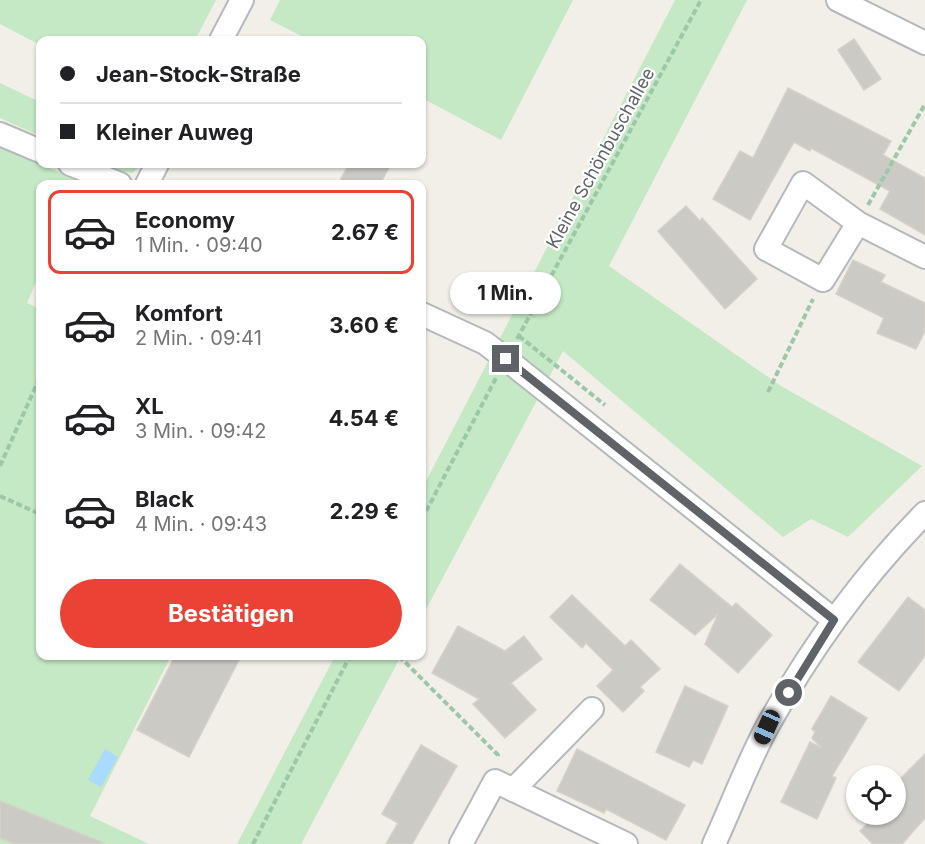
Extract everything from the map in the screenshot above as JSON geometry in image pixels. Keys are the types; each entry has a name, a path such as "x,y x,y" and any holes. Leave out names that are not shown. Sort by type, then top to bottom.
{"street":[{"path":"223,36 242,0"},
{"path":"838,0 925,43"},
{"path":"0,134 36,149"},
{"path":"80,168 110,180"},
{"path":"858,223 823,280 766,249 803,183 858,223 925,257"},
{"path":"426,316 485,343 834,620"},
{"path":"714,844 767,727 834,620 894,544 925,513"},
{"path":"461,844 504,785 592,709"},
{"path":"504,785 626,844"}],"path":[{"name":"Kleine Schönbuschallee","path":"426,511 701,0"},
{"path":"858,223 925,104"},
{"path":"768,392 823,280"},
{"path":"0,466 36,386"},
{"path":"0,496 36,512"},
{"path":"254,844 348,660"},
{"path":"403,660 498,755 504,785"}],"green space":[{"path":"0,0 216,0 197,36 36,36 36,43 0,24"},
{"path":"280,0 573,0 501,140 426,100 426,36 301,36 270,20"},
{"path":"675,0 747,0 609,266 781,386 922,466 848,537 811,519 783,537 563,351 426,609 426,481"},
{"path":"0,83 36,100 36,134 0,118"},
{"path":"0,148 36,163 36,168 49,168 79,180 36,180 36,282 27,303 36,307 36,660 169,660 90,816 149,844 0,844"},
{"path":"112,168 138,168 132,173"},
{"path":"333,660 399,660 301,844 237,844"}],"water":[{"path":"105,749 118,757 101,787 88,780"}],"building":[{"path":"854,39 881,79 864,90 838,50"},
{"path":"788,88 891,141 883,155 925,178 925,235 880,209 890,191 811,148 810,151 794,142 750,220 713,199 740,151 753,158"},
{"path":"347,168 389,168 382,180 340,180"},
{"path":"686,206 700,221 702,218 757,279 725,309 658,231"},
{"path":"853,260 885,275 881,282 925,303 925,331 916,349 877,333 884,318 836,294"},
{"path":"680,564 732,607 736,603 772,635 738,673 705,644 718,614 695,635 650,600"},
{"path":"572,595 625,646 631,640 660,669 640,687 644,691 623,712 597,686 613,670 586,643 582,648 550,617"},
{"path":"908,597 925,610 925,656 899,691 858,662"},
{"path":"458,626 505,651 524,636 542,659 511,683 536,710 505,738 473,704 479,699 432,673"},
{"path":"173,660 239,660 189,757 137,730"},
{"path":"685,686 728,706 702,764 693,760 689,767 656,752"},
{"path":"831,696 867,718 832,776 836,778 817,819 781,802 810,742 822,748 812,738 815,732 812,729"},
{"path":"421,745 457,766 412,844 386,844 398,823 382,814"},
{"path":"577,749 685,805 666,840 606,809 604,813 557,791"},
{"path":"925,754 925,818 902,844 873,844 860,831 866,825 906,825 906,773"},
{"path":"0,801 104,844 15,844 0,838"}],"route":[{"path":"506,359 834,620 789,693"}]}
